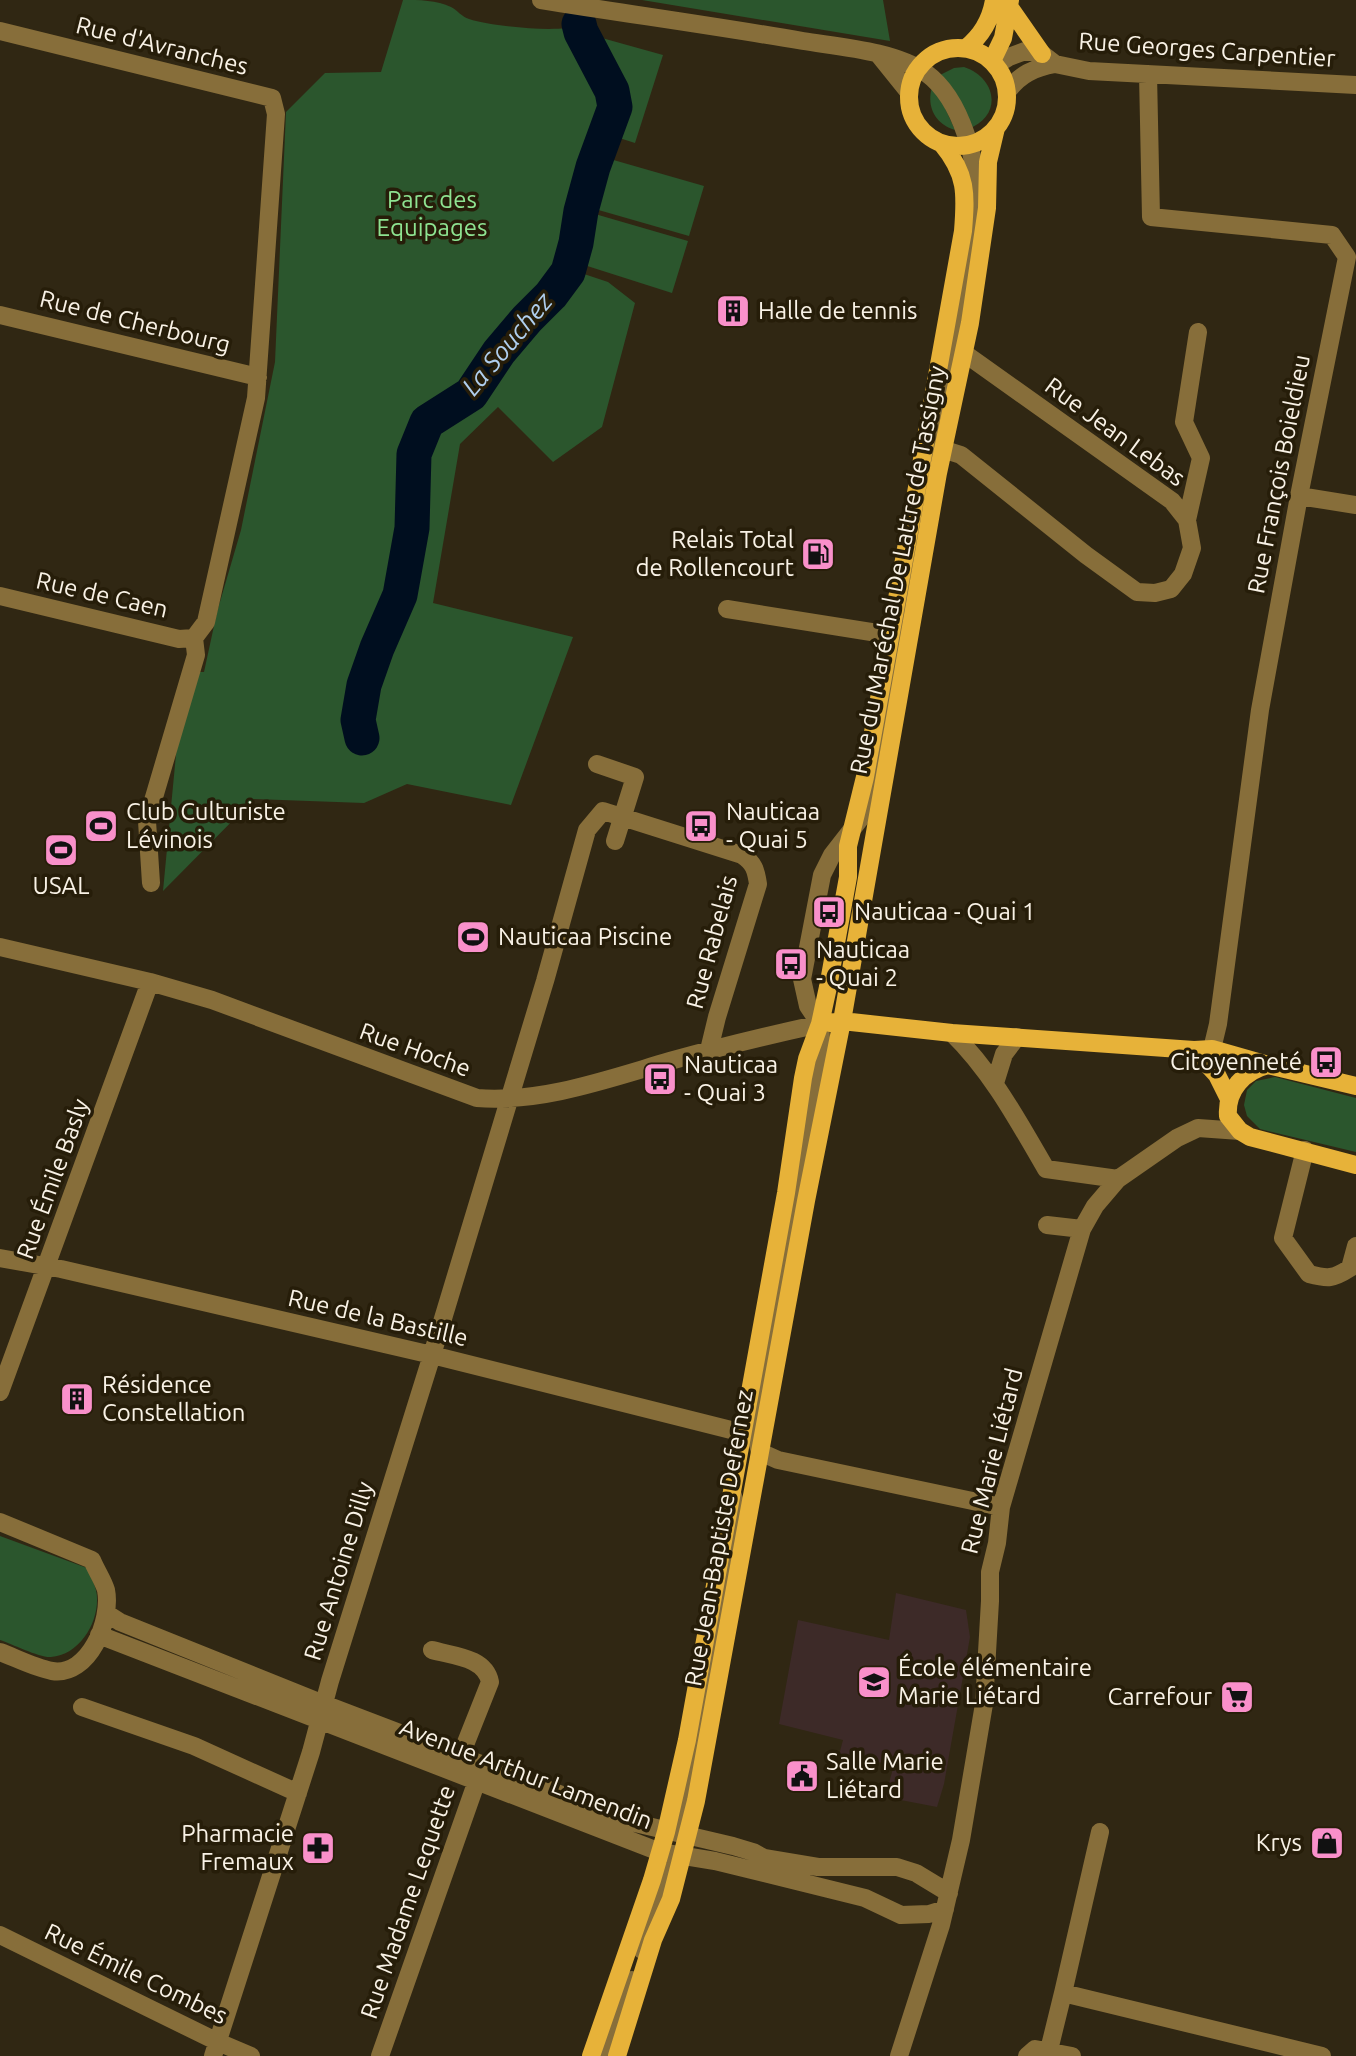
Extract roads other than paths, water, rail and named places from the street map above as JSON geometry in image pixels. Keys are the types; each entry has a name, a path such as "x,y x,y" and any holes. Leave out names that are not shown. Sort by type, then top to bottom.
{"main road":[{"path":"965,48 975,41 1005,3"},
{"path":"1005,3 1049,59"},
{"path":"994,63 1003,38 1005,3"},
{"path":"908,91 923,61 942,50 965,48 979,52 994,63 1002,73 1007,92"},
{"name":"Rue du Maréchal De Lattre de Tassigny","path":"820,1024 848,877 848,846 865,777 963,231 966,199 959,168 942,144 932,139 916,124 908,102 908,91"},
{"name":"Rue du Maréchal De Lattre de Tassigny","path":"842,1021 942,449 964,353 987,208 988,162 996,128 1005,111 1007,92"},
{"path":"942,144 968,145 978,142 996,128"},
{"path":"820,1024 842,1021 952,1033 1194,1050 1212,1049 1356,1086"},
{"name":"Rue Jean-Baptiste Defernez","path":"617,2056 653,1940 671,1899 688,1836 842,1021"},
{"name":"Rue Jean-Baptiste Defernez","path":"591,2056 660,1852 687,1740 786,1193 805,1069 820,1024"},
{"path":"1194,1050 1217,1075 1229,1099"},
{"path":"1268,1065 1245,1074 1229,1099 1228,1116 1240,1131 1250,1137 1356,1165"}],"street":[{"path":"541,0 763,34 879,55 918,68 947,93 968,145 977,195 971,244 871,794 860,819 824,866 802,979 808,1006 820,1024 821,1038 754,1430 760,1452 778,1460 1001,1507"},
{"name":"Rue d'Avranches","path":"0,31 272,98 276,114 258,377"},
{"name":"Rue Georges Carpentier","path":"994,63 1025,51 1089,71 1356,85"},
{"path":"879,55 908,91"},
{"name":"Rue Georges Carpentier","path":"1007,92 1028,71 1049,59"},
{"name":"Rue François Boieldieu","path":"1148,74 1151,217 1332,234 1347,257 1260,710 1218,1024 1212,1049"},
{"name":"Rue de Cherbourg","path":"0,315 258,377"},
{"path":"1187,520 1201,458 1184,422 1198,332"},
{"name":"Rue Jean Lebas","path":"942,449 961,455 1086,555 1137,592 1155,593 1171,589 1183,574 1192,548 1187,520 1172,501 964,353"},
{"path":"151,883 147,821 196,655 194,638 206,622 256,398 258,377"},
{"path":"1299,496 1356,505"},
{"name":"Rue de Caen","path":"0,596 179,639 194,638"},
{"path":"727,609 890,635"},
{"path":"597,764 635,777 615,841"},
{"name":"Rue Rabelais","path":"587,830 603,811 742,855 751,861 757,871 757,887 709,1050"},
{"name":"Rue Antoine Dilly","path":"215,2049 298,1793 432,1355 587,830"},
{"name":"Rue Hoche","path":"0,947 150,982 212,1000 477,1098 509,1099 557,1091 709,1050 820,1024"},
{"name":"Rue Émile Basly","path":"0,1392 48,1267 150,982"},
{"path":"952,1033 973,1053 995,1083 1046,1170 1118,1179"},
{"path":"995,1083 1004,1054 1017,1037"},
{"name":"Rue Marie Liétard","path":"899,2056 947,1901 961,1840 984,1703 990,1573 997,1544 1001,1507 1082,1229 1095,1206 1118,1179 1177,1138 1198,1128 1240,1131"},
{"path":"1305,1150 1283,1238 1309,1274 1327,1279 1339,1276 1350,1268 1356,1246"},
{"path":"1047,1225 1082,1229"},
{"name":"Rue de la Bastille","path":"0,1258 432,1355 743,1433"},
{"path":"0,1522 92,1560 106,1589 106,1613 99,1635 84,1660 66,1670 52,1671 0,1652"},
{"path":"106,1613 120,1622 322,1712"},
{"name":"Avenue Arthur Lamendin","path":"99,1635 322,1712 458,1764 660,1852 683,1854 865,1899 901,1915 929,1914 947,1901"},
{"path":"432,1650 481,1664 488,1672 491,1682 458,1764"},
{"path":"82,1707 194,1746 298,1793"},
{"path":"480,1773 635,1823 753,1852 764,1858 818,1867 897,1867 916,1874 947,1901"},
{"name":"Rue Madame Lequette","path":"380,2056 480,1773"},
{"path":"1049,2050 1100,1832"},
{"path":"606,2056 662,1884 683,1854"},
{"name":"Rue Émile Combes","path":"0,1935 215,2049 251,2056"},
{"path":"1063,1993 1322,2056"},
{"path":"1027,2056 1035,2049 1072,2056"}],"waterway":[{"name":"La Souchez","path":"362,738 358,720 364,685 400,595 412,528 414,454 427,422 471,394 499,352 551,295 568,272 593,167 615,107 612,91 579,24"}],"place":[{"name":"Halle de tennis","path":"733,311"},
{"name":"Relais Total de Rollencourt","path":"818,554"},
{"name":"Club Culturiste Lévinois","path":"101,826"},
{"name":"Nauticaa - Quai 5","path":"701,826"},
{"name":"USAL","path":"61,850"},
{"name":"Nauticaa - Quai 1","path":"829,912"},
{"name":"Nauticaa Piscine","path":"473,937"},
{"name":"Nauticaa - Quai 2","path":"791,964"},
{"name":"Citoyenneté","path":"1326,1062"},
{"name":"Nauticaa - Quai 3","path":"660,1079"},
{"name":"Résidence Constellation","path":"77,1399"},
{"name":"École élémentaire Marie Liétard","path":"874,1682"},
{"name":"Carrefour","path":"1237,1697"},
{"name":"Salle Marie Liétard","path":"802,1776"},
{"name":"Krys","path":"1327,1843"},
{"name":"Pharmacie Fremaux","path":"318,1848"}],"park label":[{"name":"Parc des Equipages","path":"432,214"}]}
